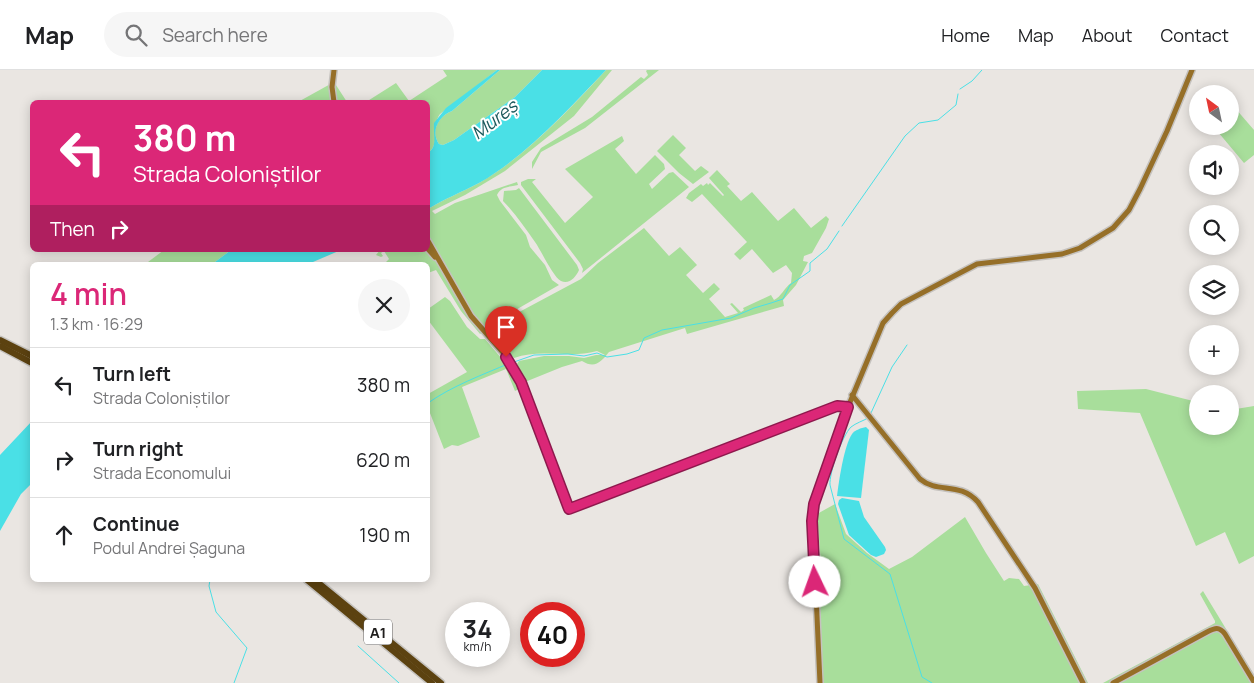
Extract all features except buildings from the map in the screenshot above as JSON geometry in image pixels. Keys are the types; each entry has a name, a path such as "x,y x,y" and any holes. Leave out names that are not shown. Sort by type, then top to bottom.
{"highway":[{"path":"0,340 30,355"},
{"path":"0,346 30,362"},
{"name":"A1","path":"309,582 432,683"},
{"name":"A1","path":"317,582 441,683"}],"street":[{"path":"334,70 332,86 334,100"},
{"path":"820,683 812,513 816,493 852,395 883,324 892,312 902,304 977,264 1062,254 1092,241 1118,224 1130,210 1192,70"},
{"path":"430,250 438,259 471,316 511,363 521,382 569,509 837,406 848,407"},
{"path":"852,395 920,479 932,486 962,490 974,497 1035,588 1083,683"},
{"path":"1113,683 1217,628 1221,629 1225,634 1254,682"}],"green space":[{"path":"443,70 497,70 440,114 436,124 434,145 430,151 430,100 411,100 447,76"},
{"path":"500,70 542,70 515,97 454,140 443,145 439,144 435,134 437,124 443,116 452,111"},
{"path":"606,70 612,70 574,116 505,171 465,195 432,211 435,214 455,203 517,182 518,185 503,188 497,195 526,235 530,247 545,265 552,280 559,285 501,319 493,327 480,334 461,311 436,270 430,272 430,262 386,262 389,259 385,252 430,252 430,208 479,183 496,172 530,146"},
{"path":"647,70 659,70 585,128 541,152 532,169 532,162 541,148 592,117 641,77 644,79 648,75"},
{"path":"334,82 346,100 302,100"},
{"path":"396,83 408,100 369,100"},
{"path":"1239,113 1254,130 1254,155 1244,163 1239,157 1239,145 1229,145 1221,135 1239,135"},
{"path":"673,135 686,148 679,155 695,171 701,166 709,172 693,184 657,151"},
{"path":"622,136 624,141 615,149 636,174 655,155 664,164 665,169 649,184 652,189 669,173 673,172 689,187 582,273 583,269 580,263 521,185 521,182 528,179 536,179 532,182 565,223 593,197 565,169"},
{"path":"717,170 730,184 727,186 741,201 752,192 778,221 794,208 811,228 826,216 829,219 812,253 804,256 803,261 808,262 796,285 783,300 784,306 687,334 685,328 609,352 597,363 591,364 582,361 525,382 517,364 519,361 544,356 584,358 605,355 597,351 576,354 535,354 514,358 493,336 498,327 506,319 581,279 598,263 644,228 669,256 680,247 697,265 686,275 703,293 714,283 720,289 709,299 725,317 738,313 730,304 732,303 741,312 744,310 743,308 771,295 774,300 776,299 791,283 792,273 786,265 773,273 752,249 740,260 734,254 747,242 702,194 692,202 686,198 689,193 701,184 703,186 707,183 708,185 710,183 723,196 709,178"},
{"path":"519,188 577,265 579,270 574,278 569,281 564,282 558,279 535,242 503,201 504,191"},
{"path":"161,252 228,252 215,262 148,262"},
{"path":"378,252 382,252 381,253 383,256 381,257 376,255"},
{"path":"445,297 450,301 467,327 480,339 485,339 505,365 511,369 519,389 515,391 506,369 462,387 480,437 458,446 452,445 444,449 430,413 430,393 467,372 430,323 430,308"},
{"path":"1146,389 1189,400 1189,435 1239,435 1239,408 1254,406 1254,556 1239,564 1225,532 1196,546 1140,413 1078,409 1077,391"},
{"path":"835,504 846,534 889,569 912,557 965,517 1004,581 1009,578 1019,579 1024,586 1038,584 1088,683 823,683 819,609 822,576 817,514"},
{"path":"1203,591 1254,675 1254,683 1103,683 1215,623 1200,594"}],"water":[{"name":"Mureș","path":"497,70 500,70 452,111 443,116 437,124 435,134 439,144 443,145 454,140 515,97 542,70 606,70 530,146 479,183 430,208 430,151 434,144 434,123 446,108"},
{"path":"228,252 336,252 313,262 215,262"},
{"path":"30,423 30,485 21,494 0,531 0,455"},
{"path":"866,427 869,430 861,498 837,496 842,463 849,439 855,431"},
{"path":"842,498 859,501 864,517 885,547 884,554 876,557 871,555 849,535 838,504"}],"waterway":[{"path":"960,89 972,81 982,70"},
{"path":"842,226 905,136 919,123 938,120 956,105 958,94"},
{"path":"514,362 534,355 568,354 584,356 597,353 607,357 627,354 639,350 644,338 662,330 731,318 783,299 790,285 810,271 810,263 827,249 839,231"},
{"path":"871,413 892,367 907,345"},
{"path":"430,402 457,386 510,363"},
{"path":"868,418 851,427 847,432 834,464 830,485 844,539 890,574 922,677 932,683"},
{"path":"210,582 216,612 247,648 234,683"},
{"path":"358,646 399,683"}],"route":[{"path":"506,357 521,382 569,509 837,406 848,407 816,493 812,513 815,582"}]}
